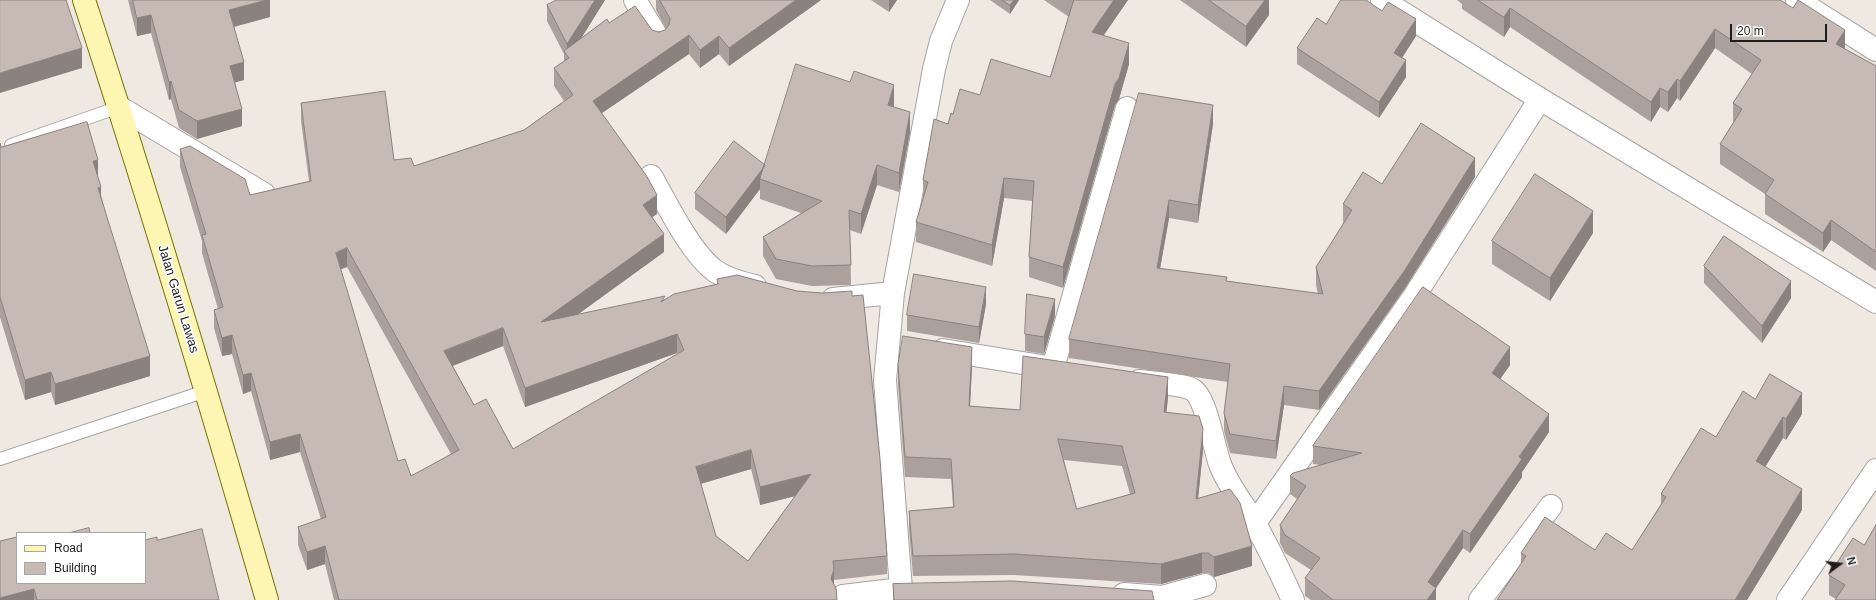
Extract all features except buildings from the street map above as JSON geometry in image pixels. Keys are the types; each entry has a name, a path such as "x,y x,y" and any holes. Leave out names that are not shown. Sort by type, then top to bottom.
{"main road":[{"name":"Jalan Garun Lawas","path":"84,0 119,107 206,391 267,600"}],"street":[{"path":"635,0 658,38"},
{"path":"901,589 886,411 885,380 888,341 893,293 934,69 942,41 958,0"},
{"path":"1382,0 1540,100 1876,302"},
{"path":"1797,0 1876,50"},
{"path":"1255,523 1415,295 1540,100"},
{"path":"119,107 264,194"},
{"path":"1053,368 1127,108"},
{"path":"651,176 695,248 715,270 742,283 777,291"},
{"path":"811,298 838,299 893,293"},
{"path":"888,341 1076,372"},
{"path":"1122,378 1182,387 1193,390 1198,396 1204,408 1220,464 1226,478 1233,492 1255,523 1293,600"},
{"path":"1788,600 1876,470"},
{"path":"1480,600 1551,506"},
{"path":"1107,593 1162,597 1205,585"},
{"path":"843,596 901,589 923,589"}],"lane":[{"path":"9,146 119,107"},
{"path":"0,458 206,391"}]}
